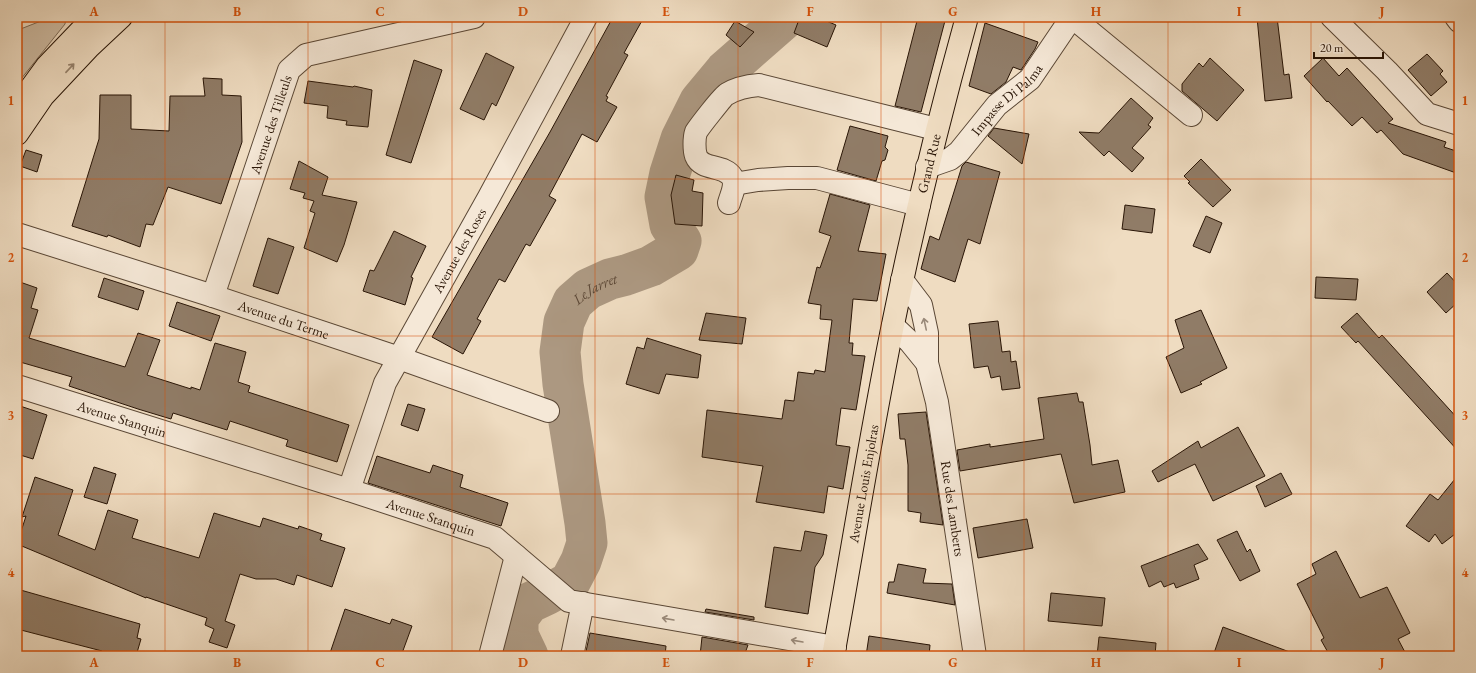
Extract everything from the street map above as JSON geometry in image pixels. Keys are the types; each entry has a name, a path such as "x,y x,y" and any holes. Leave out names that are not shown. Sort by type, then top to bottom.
{"main road":[{"path":"17,107 48,66 94,17"},
{"path":"17,134 43,96 89,47 120,17"},
{"name":"Grand Rue","path":"894,318 927,166 966,17"},
{"name":"Avenue Louis Enjolras","path":"834,652 894,318"}],"street":[{"name":"Avenue des Tilleuls","path":"213,296 289,70 306,55 474,17"},
{"name":"Avenue des Roses","path":"350,490 385,383 489,197 586,17"},
{"path":"1072,17 1191,115"},
{"name":"Impasse Di Palma","path":"927,166 950,159 959,152 997,105 1030,79 1072,17"},
{"path":"1332,17 1387,71 1427,114 1459,124"},
{"path":"1456,17 1459,21"},
{"path":"919,205 817,178 758,180 732,193 731,175 721,169 702,164 696,156 694,141 696,132 725,94 743,87 759,85 936,129"},
{"name":"Avenue du Terme","path":"17,234 213,296 399,358 548,411"},
{"name":"Rue des Lamberts","path":"902,280 921,306 927,333 927,363 937,402 975,656"},
{"name":"Rue des Lamberts","path":"894,318 910,342 927,363"},
{"name":"Avenue Stanquin","path":"17,386 350,490 495,538 540,576 580,603"},
{"path":"490,656 516,556"},
{"path":"572,656 580,603 834,652"}],"shaded area":[{"path":"41,17 66,17 65,24 17,84 17,32 18,30 41,21"}],"building":[{"path":"613,17 644,17 624,53 628,55 606,96 608,97 606,101 617,107 597,142 582,134 549,196 556,200 530,246 526,244 505,282 499,279 477,319 481,321 463,354 432,337 550,132"},
{"path":"800,17 817,17 836,25 827,47 794,33"},
{"path":"918,17 946,17 921,112 895,106"},
{"path":"1257,17 1277,17 1284,75 1289,74 1292,98 1265,101"},
{"path":"735,21 754,32 740,47 726,35"},
{"path":"985,23 1038,42 1021,70 1013,67 1006,82 991,94 969,86"},
{"path":"486,53 514,67 496,106 492,103 484,120 460,109"},
{"path":"1427,54 1443,71 1440,74 1447,82 1431,96 1408,70"},
{"path":"1210,58 1244,90 1217,121 1182,91 1182,84 1199,63 1203,67"},
{"path":"1323,58 1339,76 1347,68 1393,119 1388,123 1446,142 1444,147 1459,152 1459,174 1403,154 1381,130 1377,133 1362,117 1352,126 1328,101 1327,102 1304,76"},
{"path":"414,60 442,70 411,163 386,155"},
{"path":"203,78 222,79 222,95 241,96 242,142 221,204 168,187 153,225 146,224 140,247 108,235 107,237 72,226 99,139 100,95 131,95 131,129 169,131 170,96 205,96"},
{"path":"308,81 354,86 372,90 368,127 346,125 347,121 327,118 328,106 304,103"},
{"path":"1131,98 1153,118 1148,125 1151,127 1132,148 1144,158 1132,172 1109,151 1104,156 1079,132 1099,133"},
{"path":"850,126 888,136 885,147 888,150 885,160 882,161 876,181 837,170"},
{"path":"994,128 1029,134 1022,164 988,136"},
{"path":"26,150 42,155 37,172 20,166"},
{"path":"1201,159 1231,190 1213,207 1188,183 1190,182 1184,176"},
{"path":"299,161 328,177 322,195 357,202 344,245 337,262 304,248 315,213 310,211 314,201 303,198 305,193 290,189"},
{"path":"966,162 1000,172 980,244 968,239 955,282 921,269 930,236 939,240 962,166"},
{"path":"676,175 694,180 692,191 703,193 702,226 675,224 671,195"},
{"path":"830,194 870,205 858,251 886,254 877,301 853,299 849,343 853,343 852,355 865,356 856,410 841,408 836,445 850,447 843,489 828,486 824,513 756,502 763,466 702,457 707,410 782,419 785,400 794,401 798,372 814,374 815,370 825,372 832,320 820,319 821,305 808,303 817,267 820,268 831,236 819,232"},
{"path":"1125,205 1155,209 1152,233 1122,229"},
{"path":"1206,216 1222,223 1210,253 1193,246"},
{"path":"394,231 426,246 411,277 413,278 405,305 363,291 370,270 374,271"},
{"path":"268,238 294,247 278,294 253,286"},
{"path":"1447,273 1459,286 1459,301 1446,313 1427,292"},
{"path":"1316,277 1358,279 1356,300 1315,298"},
{"path":"104,278 144,291 138,310 98,297"},
{"path":"17,281 37,288 31,308 38,310 29,338 125,367 138,333 160,340 147,375 191,389 191,387 200,390 215,343 246,352 238,382 250,386 248,392 349,425 337,462 286,446 288,440 230,421 227,430 173,413 171,419 138,409 69,386 72,377 20,362 17,363"},
{"path":"177,302 220,316 211,341 169,326"},
{"path":"1201,310 1227,368 1200,382 1202,384 1181,393 1166,357 1184,348 1175,320"},
{"path":"706,313 746,318 742,344 699,340"},
{"path":"1357,313 1379,338 1382,335 1459,420 1459,452 1358,341 1356,343 1341,327"},
{"path":"998,321 1002,352 1010,351 1011,362 1016,361 1020,388 1002,390 1000,376 991,378 988,366 974,368 969,324"},
{"path":"647,338 701,355 698,378 666,374 659,394 626,384 637,347 644,349"},
{"path":"1077,393 1079,402 1083,402 1092,465 1118,460 1125,492 1074,503 1061,454 960,471 957,450 990,444 990,447 1044,439 1038,398"},
{"path":"408,404 425,409 418,431 401,425"},
{"path":"17,405 47,415 33,459 17,454"},
{"path":"926,412 943,525 920,522 921,513 908,511 908,465 905,439 900,439 898,414"},
{"path":"1238,427 1265,476 1213,501 1195,464 1158,482 1152,471 1198,441 1201,448"},
{"path":"377,456 430,473 433,465 463,475 460,487 508,503 501,526 368,483"},
{"path":"94,467 116,474 107,504 84,497"},
{"path":"1281,473 1292,494 1265,507 1256,486"},
{"path":"1459,474 1459,531 1442,544 1435,534 1429,542 1406,526 1430,494 1438,500"},
{"path":"35,477 73,490 58,535 95,550 108,510 138,520 132,538 199,558 214,513 260,527 263,518 298,529 299,526 322,534 320,540 345,548 332,587 297,575 294,585 276,579 256,579 240,574 225,621 235,625 227,648 209,642 214,629 205,625 207,618 146,598 17,544 26,516 22,517"},
{"path":"1027,519 1033,548 978,558 973,528"},
{"path":"805,531 827,535 823,555 815,567 808,614 765,607 774,547 801,551"},
{"path":"1237,531 1247,552 1250,549 1260,571 1240,581 1217,540"},
{"path":"1198,544 1208,559 1194,565 1199,579 1176,588 1174,583 1164,587 1161,581 1149,587 1141,566"},
{"path":"1336,551 1360,598 1387,587 1410,633 1398,639 1407,656 1330,656 1321,640 1324,638 1297,584 1316,574 1312,564"},
{"path":"898,564 926,569 923,583 952,584 955,605 887,593 889,582 894,582"},
{"path":"17,589 140,624 137,638 141,639 136,656 100,656 102,651 17,629"},
{"path":"1051,593 1105,598 1102,626 1048,621"},
{"path":"345,609 390,624 392,619 412,626 401,656 329,656"},
{"path":"706,609 754,617 754,620 705,612"},
{"path":"1223,627 1295,654 1295,656 1213,656"},
{"path":"590,633 666,646 665,656 585,656"},
{"path":"869,636 930,645 929,656 866,656"},
{"path":"702,637 748,645 744,656 700,656"},
{"path":"1099,637 1156,643 1155,656 1097,656"}],"waterway":[{"name":"Le Jarret","path":"528,656 518,635 518,618 529,603 570,582 581,561 587,543 563,384 560,352 564,322 573,302 588,289 610,279 651,266 678,250 681,241 670,225 665,197 670,173 681,139 700,101 725,71 785,17"}]}
